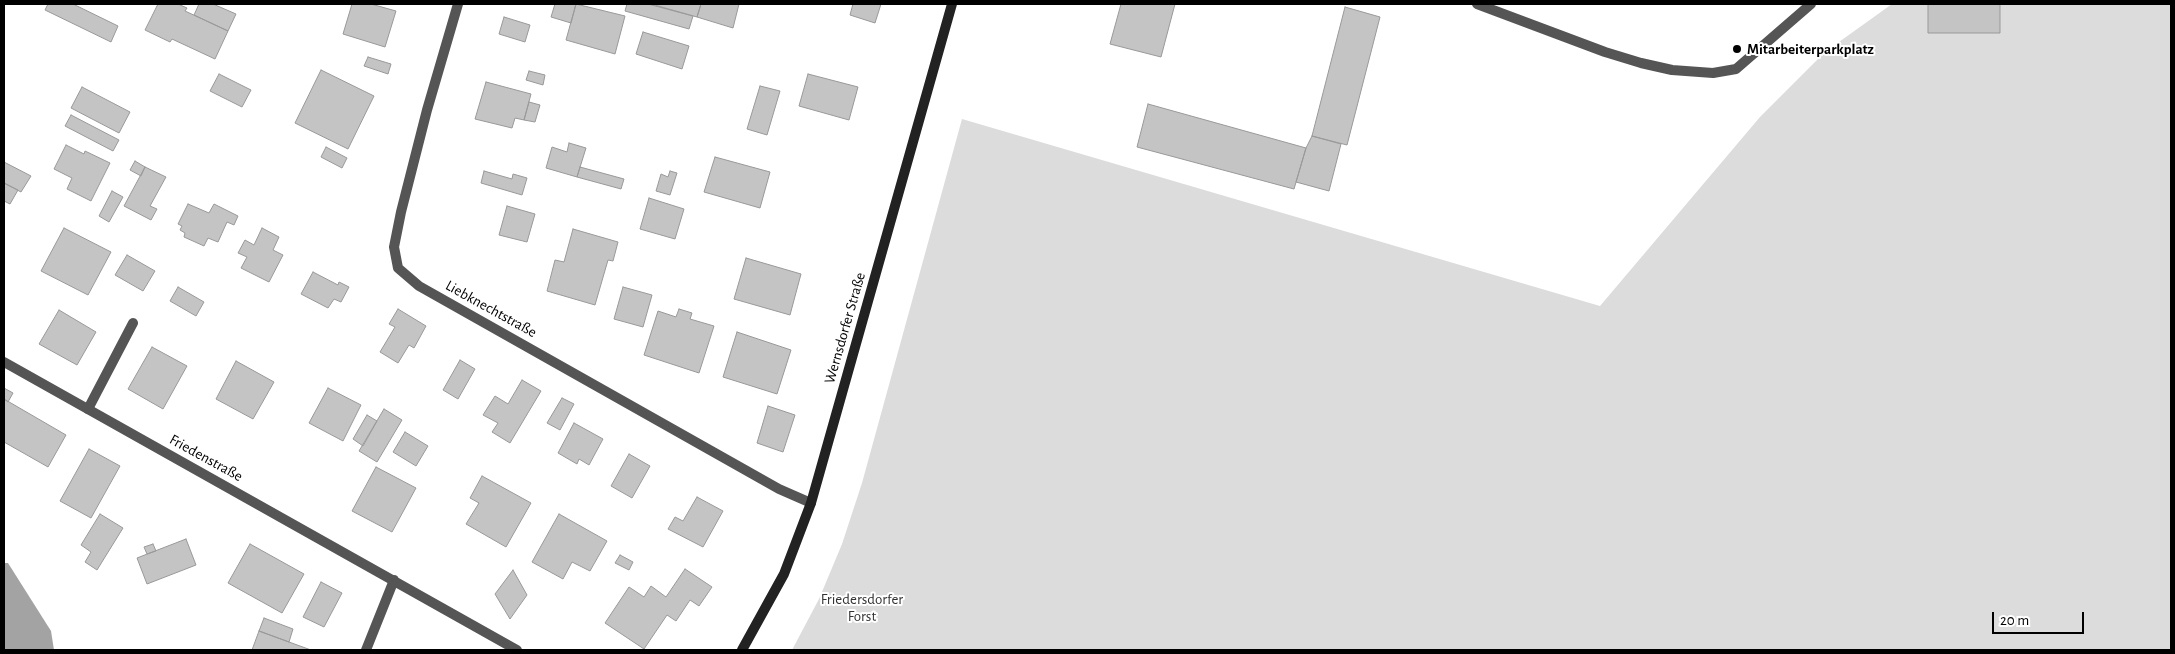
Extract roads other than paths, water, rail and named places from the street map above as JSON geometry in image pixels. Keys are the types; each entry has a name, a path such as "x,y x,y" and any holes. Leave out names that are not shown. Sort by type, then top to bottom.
{"main road":[{"name":"Wernsdorfer Straße","path":"742,650 784,574 811,503 952,4"}],"street":[{"name":"Liebknechtstraße","path":"458,4 427,110 401,212 394,247 398,268 418,286 779,489 811,503"},
{"path":"1477,4 1641,63 1672,70 1713,73 1736,69 1811,4"},
{"path":"88,409 133,323"},
{"name":"Friedenstraße","path":"4,362 517,650"},
{"path":"366,650 394,580"}],"place":[{"name":"Mitarbeiterparkplatz","path":"1737,49"}],"park label":[{"name":"Friedersdorfer Forst","path":"862,608"}]}
